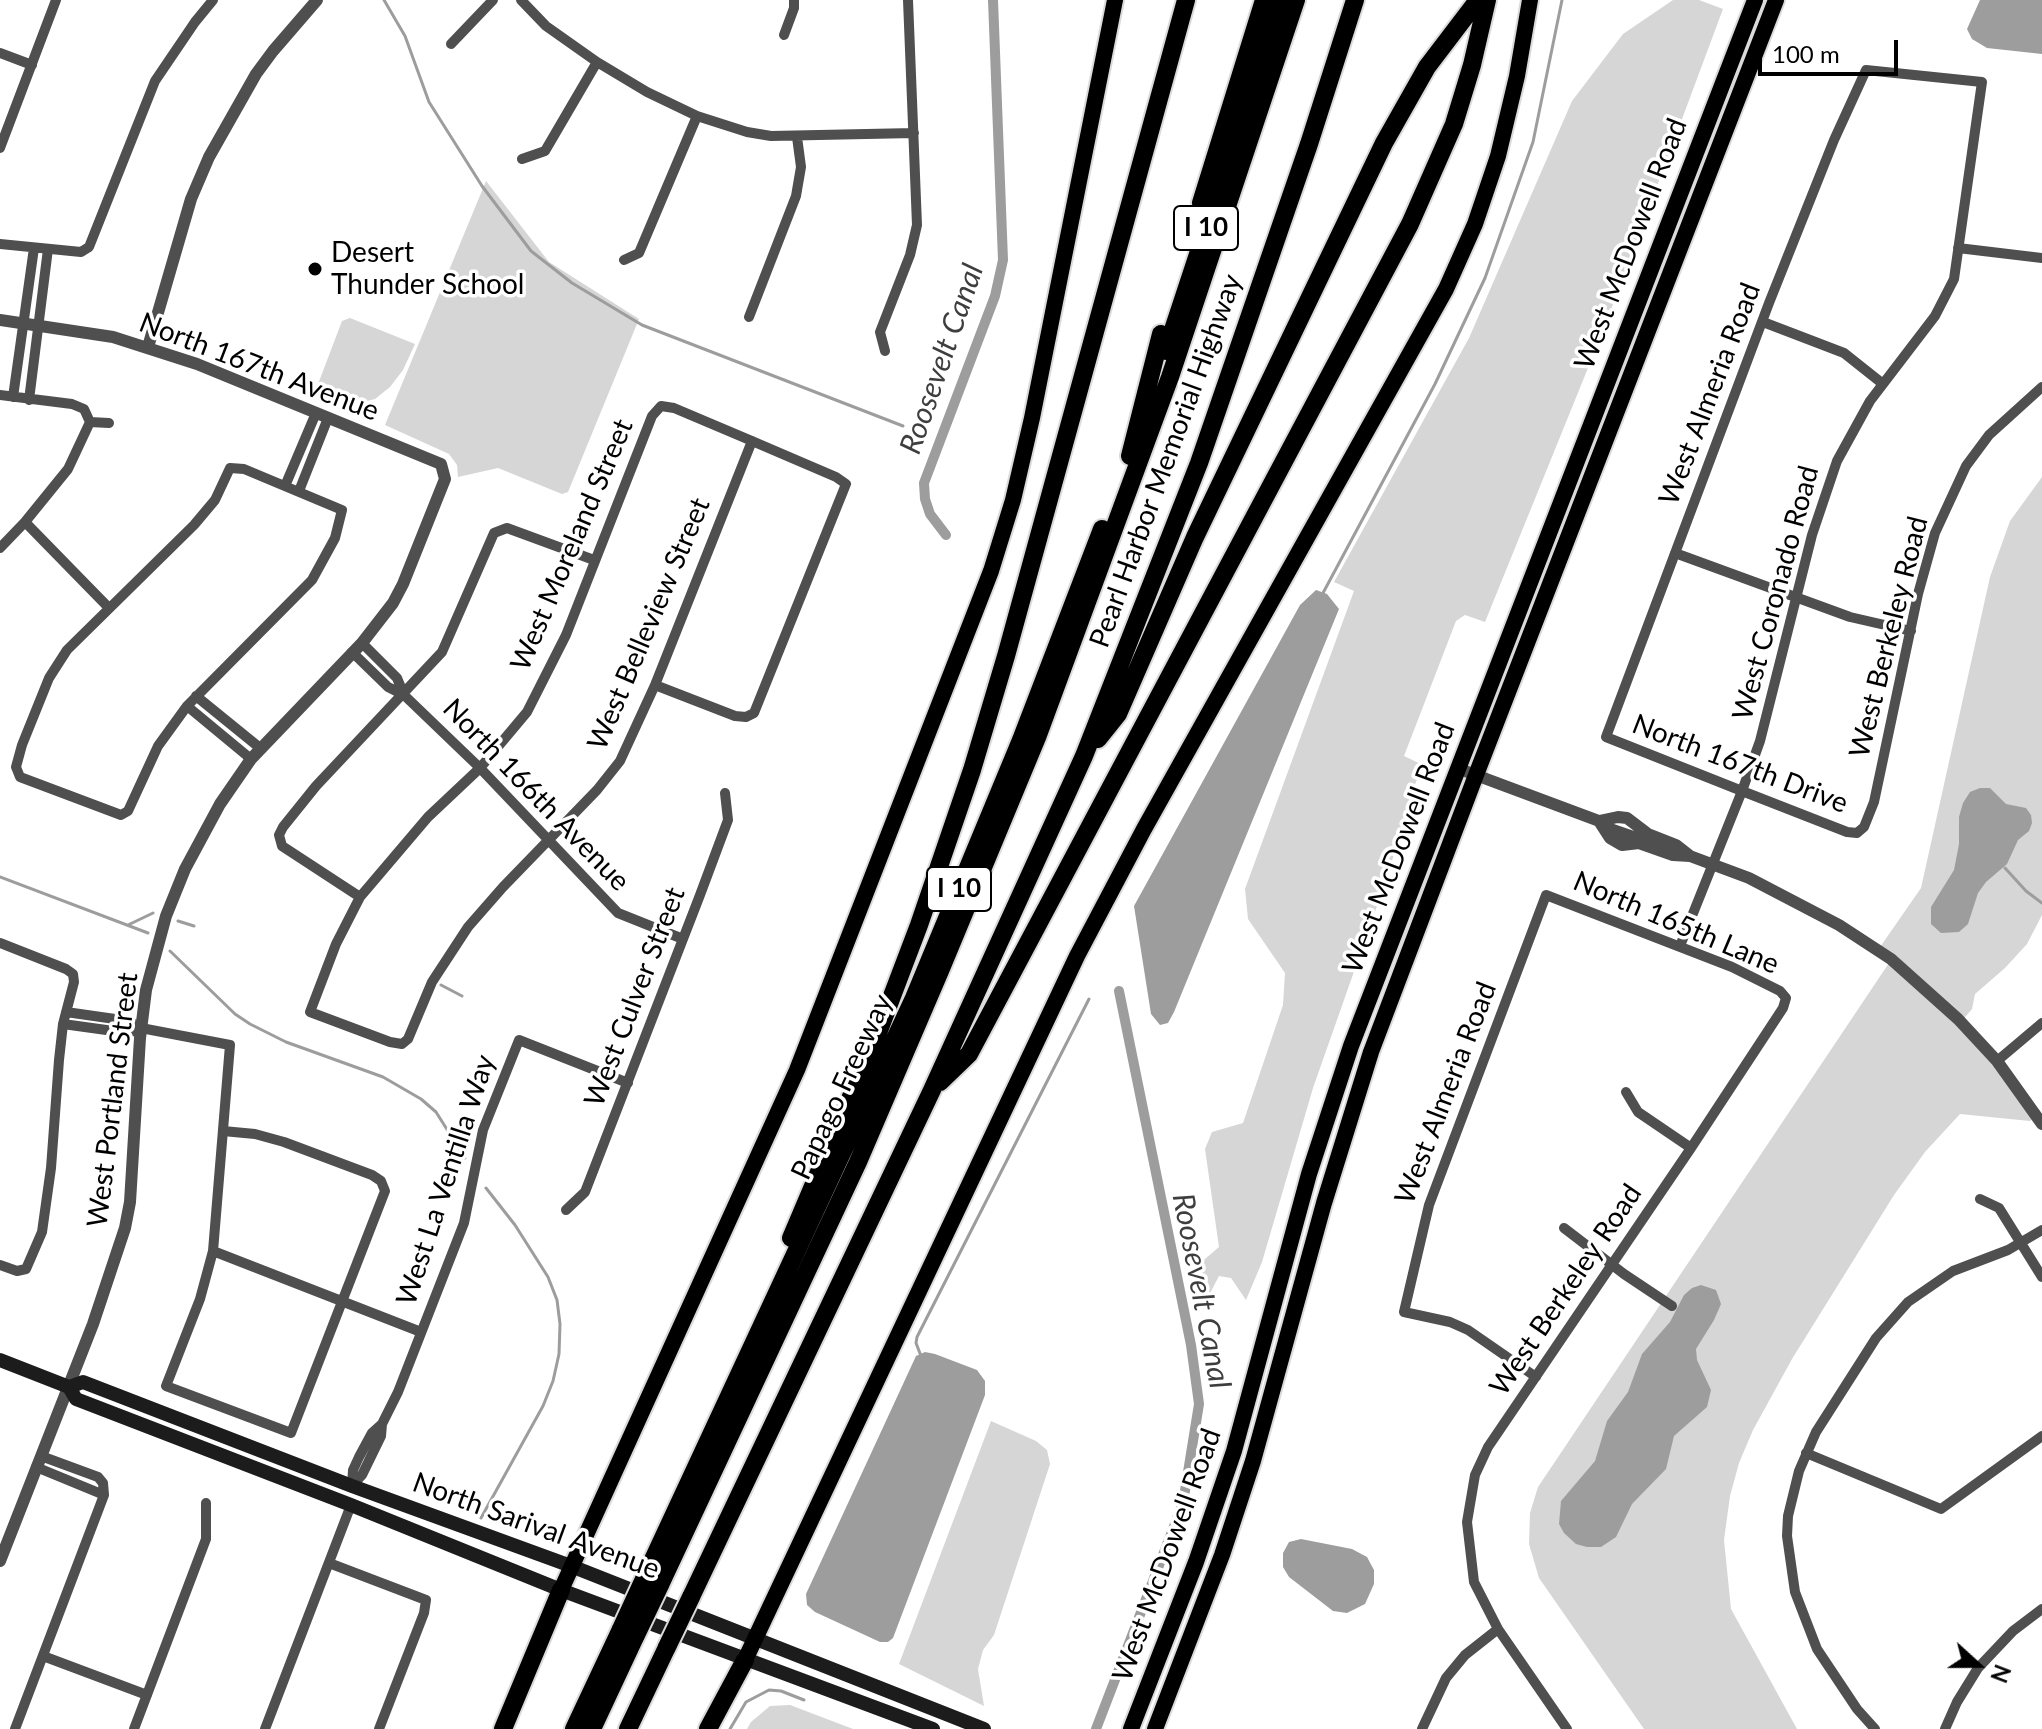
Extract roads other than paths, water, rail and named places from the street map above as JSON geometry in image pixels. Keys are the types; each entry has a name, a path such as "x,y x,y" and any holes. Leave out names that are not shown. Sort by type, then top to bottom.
{"highway":[{"path":"769,1315 786,1249 865,1067 919,925 972,770 1186,0"},
{"path":"1130,456 1166,314 1264,0"},
{"name":"Pearl Harbor Memorial Highway","path":"1130,456 1282,0"},
{"path":"652,1582 858,1162 1038,735 1170,377 1296,0"},
{"name":"Pearl Harbor Memorial Highway","path":"1084,756 1204,448 1305,158 1355,0"},
{"path":"1084,756 1118,714 1195,537 1384,143 1427,67 1478,0"},
{"path":"932,1090 969,1054 1410,224 1439,163 1463,95 1487,0"},
{"name":"Papago Freeway","path":"574,1729 652,1582 769,1315 914,998 1021,740 1130,456"},
{"name":"I 10","path":"628,1729 932,1090 1084,756"},
{"path":"503,1729 561,1590"},
{"path":"592,1729 628,1632"},
{"path":"708,1729 745,1660"}],"main road":[{"path":"561,1590 781,1107 991,571 1013,500 1032,418 1115,0"},
{"path":"745,1660 1083,944 1446,289 1475,224 1498,156 1517,76 1530,0"},
{"name":"West McDowell Road","path":"1131,1729 1196,1562 1234,1451 1309,1174 1351,1046 1755,0"},
{"name":"West McDowell Road","path":"1155,1729 1214,1576 1253,1461 1324,1203 1367,1065 1776,0"},
{"name":"North Sarival Avenue","path":"0,1360 69,1387 76,1399 561,1590 933,1729"},
{"name":"North Sarival Avenue","path":"69,1387 83,1382 352,1486 571,1566 984,1729"},
{"path":"242,1463 284,1471 334,1491 349,1490 352,1486"},
{"path":"351,1505 358,1498 380,1505 410,1506"}],"street":[{"path":"0,148 56,0"},
{"path":"0,244 81,252 89,247 155,81 213,0"},
{"path":"148,347 191,199 209,157 256,74 317,0"},
{"path":"451,44 493,0"},
{"path":"521,0 546,26 597,62 647,92 697,116 747,132 797,137 914,133"},
{"path":"784,35 794,0"},
{"path":"885,351 880,332 915,239 908,0"},
{"path":"0,53 32,65"},
{"path":"522,159 545,151 597,62"},
{"name":"West Almeria Road","path":"1606,737 1763,322 1834,140 1866,70 1982,82"},
{"name":"West Coronado Road","path":"1680,946 1760,741 1812,535 1837,461 1870,401 1945,301 1954,279 1982,82"},
{"path":"624,260 639,253 697,116"},
{"path":"749,317 796,196 801,167 797,137"},
{"path":"29,400 34,248"},
{"path":"1958,248 2042,258"},
{"path":"13,397 48,249"},
{"name":"North 167th Avenue","path":"0,320 113,337 148,347 441,464 445,473"},
{"path":"1763,322 1844,353 1883,384"},
{"name":"West Berkeley Road","path":"1857,833 1864,827 1874,802 1935,533 1966,466 1989,435 2042,387"},
{"path":"0,395 72,404 84,409 90,422 68,469 0,548"},
{"name":"West Moreland Street","path":"310,1012 336,944 360,897 428,817 480,768 527,712 566,635 652,416 661,406 674,408 752,441"},
{"path":"285,486 322,416"},
{"path":"299,491 322,416"},
{"path":"90,422 109,423"},
{"path":"655,685 735,716 746,717 754,713 846,484 752,441"},
{"name":"West Belleview Street","path":"310,1012 390,1042 402,1044 408,1039 432,982 449,953 489,902 597,790 620,761 655,685 752,441"},
{"path":"230,468 244,469 285,486 342,510 335,538 312,580 187,706 158,746 128,811 121,815 20,777 16,767 49,678 67,650 194,525 215,500 230,468"},
{"name":"West Portland Street","path":"0,1561 114,1268 125,1228 130,1202 146,990 166,916 185,869 220,804 251,759 377,626 403,584 440,493 445,473"},
{"path":"25,522 109,608"},
{"path":"360,897 282,846 279,835 316,786 442,652 494,533 507,528 594,560"},
{"path":"1675,553 1850,617 1911,631"},
{"name":"North 166th Avenue","path":"357,648 388,687 404,695 480,768 618,913 683,939"},
{"path":"196,696 260,748"},
{"path":"187,706 251,759"},
{"name":"North 167th Drive","path":"1606,737 1847,832 1857,833"},
{"path":"1457,768 1633,837 1642,837 1673,855 1690,856 1712,864 1797,901 1878,950 1939,1001 1997,1061 2042,1124"},
{"name":"West Culver Street","path":"566,1210 585,1192 683,939 728,820 725,793"},
{"name":"West Almeria Road","path":"1536,1377 1468,1330 1450,1322 1404,1312 1429,1205 1546,895"},
{"name":"North 165th Lane","path":"1546,895 1753,977 1780,991 1786,998"},
{"path":"0,943 66,969 73,974 74,982 63,1024 51,1168 42,1232 26,1269 17,1271 0,1265"},
{"name":"West Berkeley Road","path":"1567,1729 1498,1629 1474,1582 1467,1540 1469,1503 1475,1475 1488,1447 1691,1148 1783,1008 1786,998"},
{"path":"66,1012 129,1021 141,1028 230,1045 213,1251 200,1299 166,1386 291,1433 385,1191 381,1181 372,1175 284,1142 255,1134 223,1131"},
{"path":"1997,1061 2042,1023"},
{"path":"63,1024 128,1033 141,1028"},
{"name":"West La Ventilla Way","path":"352,1486 362,1475 381,1436 382,1424 464,1223 483,1130 519,1040 628,1083"},
{"path":"1626,1092 1638,1112 1691,1148"},
{"path":"1980,1199 1999,1208 2042,1277"},
{"path":"1564,1228 1672,1306"},
{"path":"1875,1729 1857,1709 1817,1649 1795,1592 1788,1550 1788,1516 1806,1453 1876,1338 1908,1302 1953,1271 2021,1243 2042,1230"},
{"path":"213,1251 421,1332"},
{"path":"1806,1453 1941,1509 2042,1436"},
{"path":"15,1729 104,1495 38,1462"},
{"path":"134,1729 206,1539 206,1503"},
{"path":"265,1729 351,1505"},
{"path":"329,1563 426,1600 424,1613 379,1729"},
{"path":"1945,1729 1978,1668 2013,1631 2042,1609"},
{"path":"1422,1729 1446,1678 1465,1655 1498,1629"},
{"path":"43,1656 147,1695"}],"waterway":[{"path":"384,0 405,36 429,102 482,186 531,251 572,283 642,325 903,426"},
{"name":"Roosevelt Canal","path":"946,535 930,514 924,483 995,296 1003,260 993,0"},
{"path":"1323,593 1435,384 1485,278 1533,142 1562,0"},
{"path":"2005,868 2042,903"},
{"path":"0,877 148,933"},
{"path":"128,925 153,913"},
{"path":"178,921 194,926"},
{"path":"170,951 235,1014 250,1024 286,1042 383,1077 421,1099 436,1112 465,1158"},
{"path":"441,985 462,996"},
{"name":"Roosevelt Canal","path":"1096,1729 1183,1503 1199,1404 1191,1345 1119,991"},
{"path":"921,1356 917,1337 1089,999"},
{"path":"481,1518 543,1406 559,1354 560,1324 557,1300 548,1277 515,1225 486,1188"},
{"path":"730,1729 746,1702 769,1690 804,1700"}],"place":[{"name":"Desert Thunder School","path":"315,269"}]}
